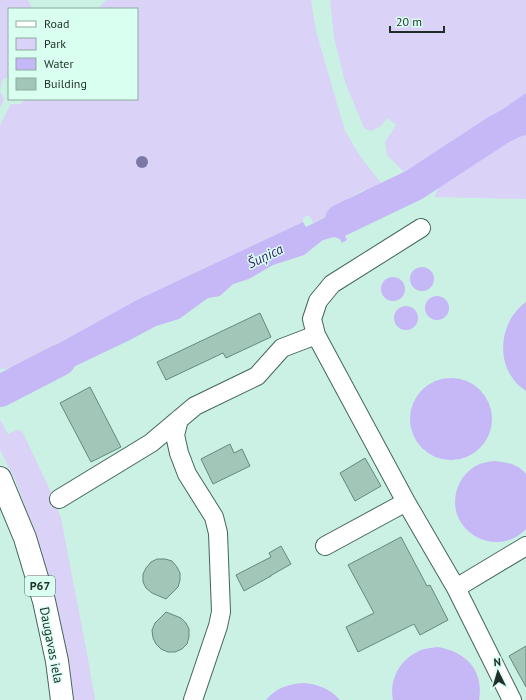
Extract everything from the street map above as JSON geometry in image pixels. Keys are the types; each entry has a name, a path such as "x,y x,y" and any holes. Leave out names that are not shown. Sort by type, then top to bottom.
{"main road":[{"name":"Daugavas iela","path":"0,478 25,538 44,601 57,661 62,700"}],"lane":[{"path":"421,228 332,284 318,301 312,319 316,335 406,502 456,588 512,700"},
{"path":"59,499 152,443 195,406 257,376 282,348 316,335"},
{"path":"179,419 175,435 179,453 187,474 214,517 218,533 221,612 218,626 193,700"},
{"path":"325,546 406,502"},
{"path":"456,588 526,546"}],"green space":[{"path":"0,0 28,0 32,8 8,8 8,77 2,80 0,91"},
{"path":"107,0 311,0 316,31 345,131 360,156 381,183 378,185 383,194 377,197 364,190 347,199 347,206 313,223 309,215 303,218 303,222 137,300 14,368 0,369 0,125 11,104 20,104 26,100 138,100 138,8 98,8"},
{"path":"330,0 526,0 526,93 408,176 387,155 385,142 396,125 387,118 380,127 371,131 364,128 345,82 334,37"},
{"path":"0,91 4,99 0,108"},
{"path":"526,135 526,199 434,197 440,185 505,141"},
{"path":"0,420 8,434 17,430 22,431 50,490 61,518 95,700 73,700 62,630 50,578 16,482 0,450"}],"water":[{"path":"526,93 526,135 505,141 440,185 423,184 420,178 429,161"},
{"path":"372,194 377,197 382,205 380,211 348,231 345,236 347,240 342,243 340,239 334,237 323,240 304,255 273,265 249,279 233,284 220,296 208,298 179,319 156,326 25,390 14,368 137,300 303,222 306,227"},
{"path":"422,267 431,270 434,279 431,288 422,291 413,288 410,279 413,270"},
{"path":"393,277 398,278 404,284 404,294 398,300 393,301 388,300 382,294 381,289 382,284 388,278"},
{"path":"437,296 446,299 449,308 446,317 437,320 428,317 425,308 428,299"},
{"path":"526,302 526,391 516,382 508,371 504,359 503,346 509,322 516,311"},
{"path":"406,306 415,309 418,318 415,327 406,330 397,327 394,318 397,309"},
{"path":"451,378 467,381 480,390 489,403 492,419 489,435 480,448 467,457 451,460 435,457 422,448 413,435 410,419 413,403 422,390 435,381"},
{"path":"494,461 516,466 526,474 526,529 512,539 496,542 481,539 467,530 458,517 455,501 458,486 467,472 486,462"},
{"path":"438,647 457,653 471,664 476,671 479,680 479,700 393,700 392,693 394,679 400,666 419,651 427,648"},
{"path":"303,683 323,688 340,700 266,700 274,692 283,687"}],"building":[{"path":"260,313 271,337 226,358 223,353 166,380 157,362"},
{"path":"90,387 121,447 91,462 60,403"},
{"path":"230,444 234,453 242,449 250,466 213,484 201,459"},
{"path":"365,458 381,486 355,501 340,473"},
{"path":"401,537 427,586 430,585 448,620 420,635 414,624 358,652 346,627 374,613 348,565"},
{"path":"281,546 291,564 244,591 236,575 271,557 269,553"},
{"path":"157,559 172,561 180,573 178,587 166,599 152,593 146,588 143,582 143,574 146,568 151,562"},
{"path":"166,612 181,618 189,629 187,644 182,649 175,652 168,652 161,649 153,638 152,630 155,623"},
{"path":"526,646 526,687 509,656"}],"waterway":[{"name":"Šuņica","path":"341,220 414,185 498,130 526,115"},
{"name":"Šuņica","path":"0,391 60,360"}]}
